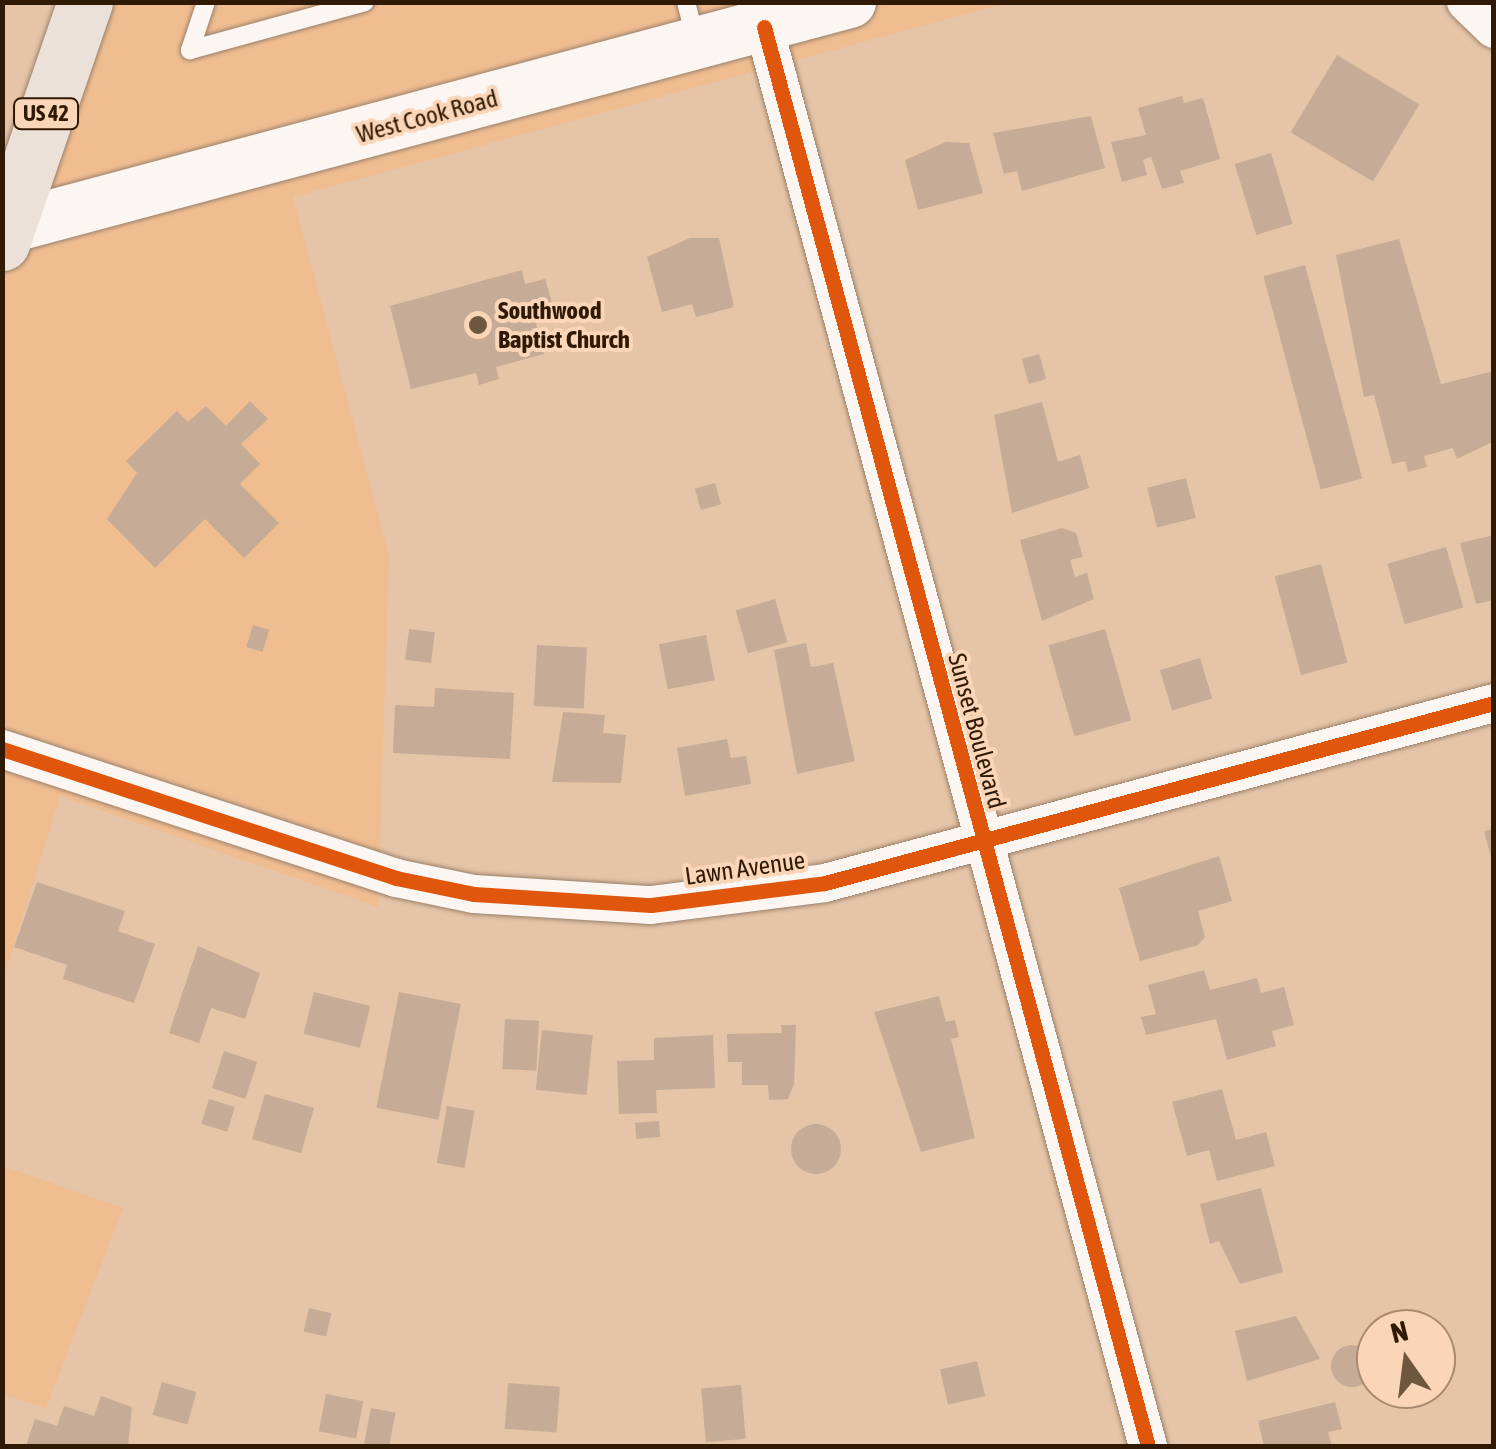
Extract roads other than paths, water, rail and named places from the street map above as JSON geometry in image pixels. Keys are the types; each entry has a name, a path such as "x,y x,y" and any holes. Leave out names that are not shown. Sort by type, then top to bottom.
{"main road":[{"name":"US 42","path":"4,233 86,2"},
{"name":"West Cook Road","path":"4,233 692,23 764,27 850,2"}],"street":[{"path":"1466,2 1494,29"},
{"name":"Sunset Boulevard","path":"764,27 980,841 1148,1446"},
{"name":"Lawn Avenue","path":"2,749 311,854 474,894 651,905 738,898 980,841 1494,703"}],"lane":[{"path":"206,2 190,50 365,2"}],"place":[{"name":"Southwood Baptist Church","path":"478,325"}]}
